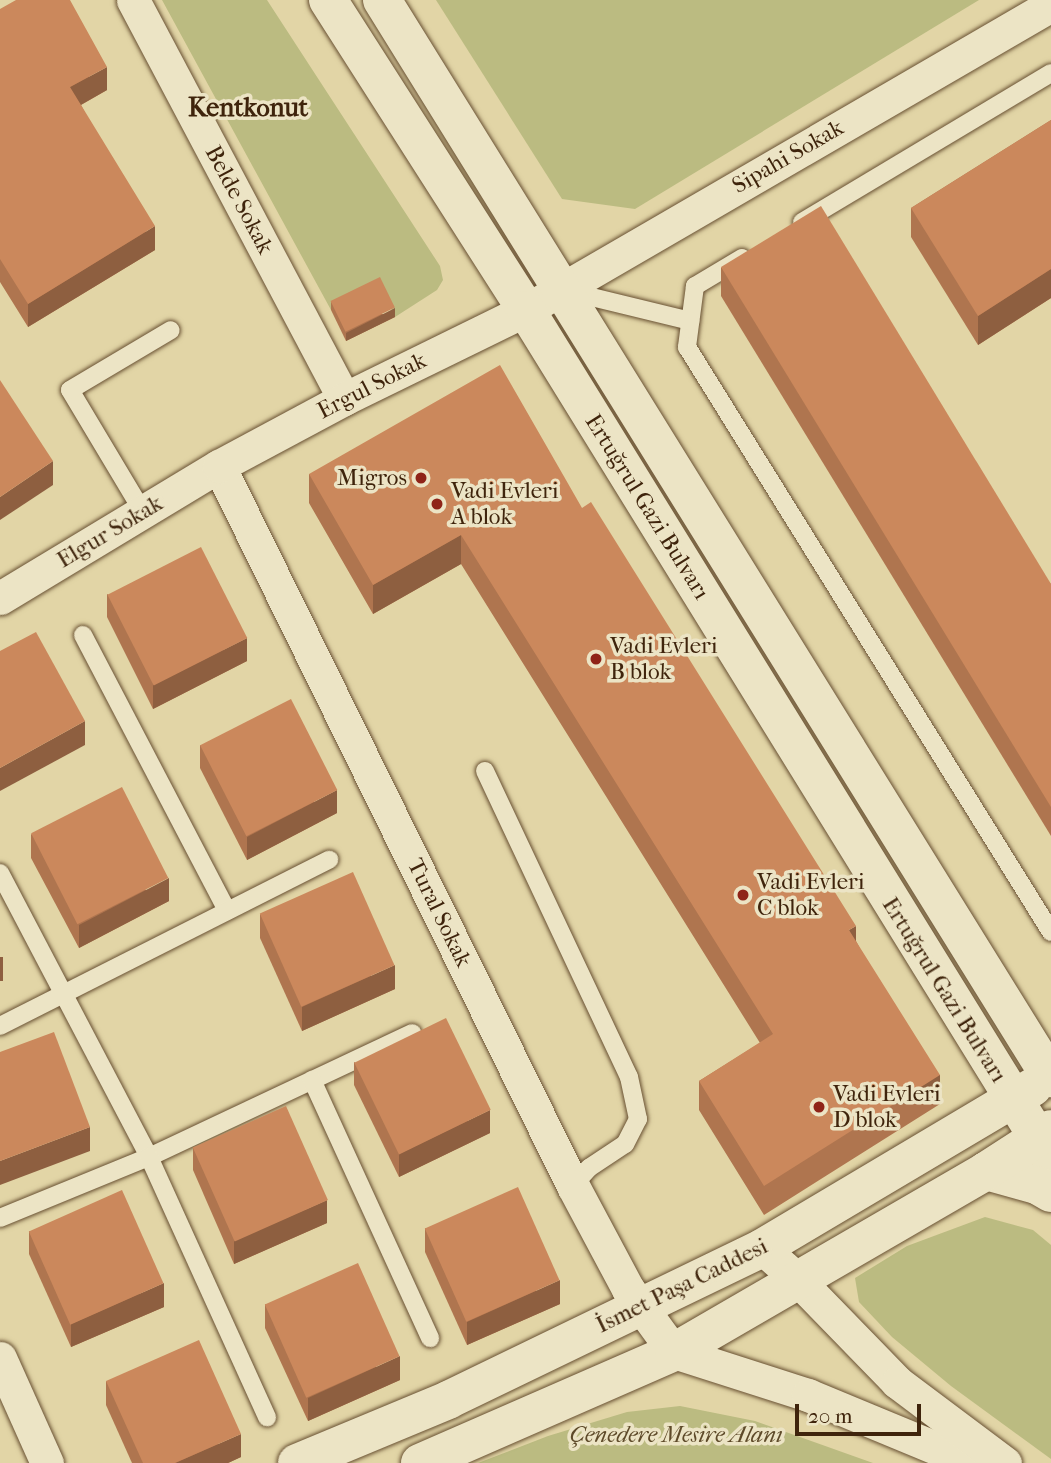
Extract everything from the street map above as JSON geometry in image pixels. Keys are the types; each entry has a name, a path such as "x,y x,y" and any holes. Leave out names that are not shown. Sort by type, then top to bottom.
{"main road":[{"name":"Ertuğrul Gazi Bulvarı","path":"328,0 526,310 1012,1099 1046,1142"},
{"name":"Ertuğrul Gazi Bulvarı","path":"382,0 991,985 1051,1077"},
{"path":"991,985 1051,1028"},
{"path":"954,1006 971,1060 976,1094 966,1126"},
{"name":"İsmet Paşa Caddesi","path":"297,1463 448,1400 762,1248 1051,1077"},
{"name":"İsmet Paşa Caddesi","path":"420,1463 674,1352 986,1171 1046,1142"},
{"path":"986,1171 1011,1176 1051,1193"}],"street":[{"name":"Belde Sokak","path":"133,0 344,399"},
{"name":"Sipahi Sokak","path":"526,310 1051,5"},
{"name":"Ergul Sokak","path":"219,466 344,399 526,310"},
{"name":"Elgur Sokak","path":"0,598 219,466"},
{"name":"Tural Sokak","path":"219,466 573,1186 628,1289 674,1352"},
{"path":"762,1248 797,1279 897,1382 1005,1463"},
{"path":"674,1352 808,1395 972,1463"},
{"path":"0,1357 47,1463"}],"lane":[{"path":"790,229 1051,74"},
{"path":"754,250 695,286 687,347 1051,932"},
{"path":"561,290 690,321"},
{"path":"143,512 71,390 171,330"},
{"path":"83,635 227,911"},
{"path":"485,771 629,1077 639,1119 625,1144 589,1168 573,1186"},
{"path":"0,1026 328,860"},
{"path":"0,873 149,1157 267,1417"},
{"path":"0,1218 149,1157 412,1033"},
{"path":"312,1080 430,1338"}],"green space":[{"path":"162,0 267,0 440,266 443,280 437,290 395,317 380,286 331,310"},
{"path":"436,0 979,0 635,209 562,199"},
{"path":"985,1217 1033,1230 1051,1245 1051,1459 951,1386 892,1337 859,1302 855,1278 907,1246"},
{"name":"Çenedere Mesire Alanı","path":"680,1406 755,1421 873,1463 478,1463 548,1436 627,1412"}],"building":[{"path":"16,0 70,0 107,67 70,87 155,226 28,304 0,259 0,9"},
{"path":"1051,120 1051,269 978,316 911,208"},
{"path":"821,206 1051,584 1051,807 721,267"},
{"path":"380,277 395,308 345,332 331,301"},
{"path":"500,365 582,508 591,502 856,926 849,930 940,1075 764,1186 699,1081 773,1034 461,535 373,585 309,474"},
{"path":"0,380 53,461 0,497"},
{"path":"201,547 247,638 154,686 107,595"},
{"path":"36,632 85,721 0,768 0,651"},
{"path":"291,699 337,790 246,836 200,745"},
{"path":"122,787 168,878 77,924 31,833"},
{"path":"353,872 394,965 301,1007 260,913"},
{"path":"446,1018 491,1110 399,1154 354,1063"},
{"path":"54,1032 90,1127 0,1161 0,1052"},
{"path":"286,1106 328,1200 235,1242 193,1147"},
{"path":"518,1187 559,1280 466,1322 425,1228"},
{"path":"122,1190 163,1283 70,1325 29,1231"},
{"path":"358,1263 399,1356 306,1398 265,1304"},
{"path":"199,1340 241,1434 175,1463 143,1463 106,1381"}],"place":[{"name":"Migros","path":"421,478"},
{"name":"Vadi Evleri A blok","path":"437,504"},
{"name":"Vadi Evleri B blok","path":"596,659"},
{"name":"Vadi Evleri C blok","path":"743,895"},
{"name":"Vadi Evleri D blok","path":"819,1107"}],"district":[{"name":"Kentkonut","path":"248,108"}]}
